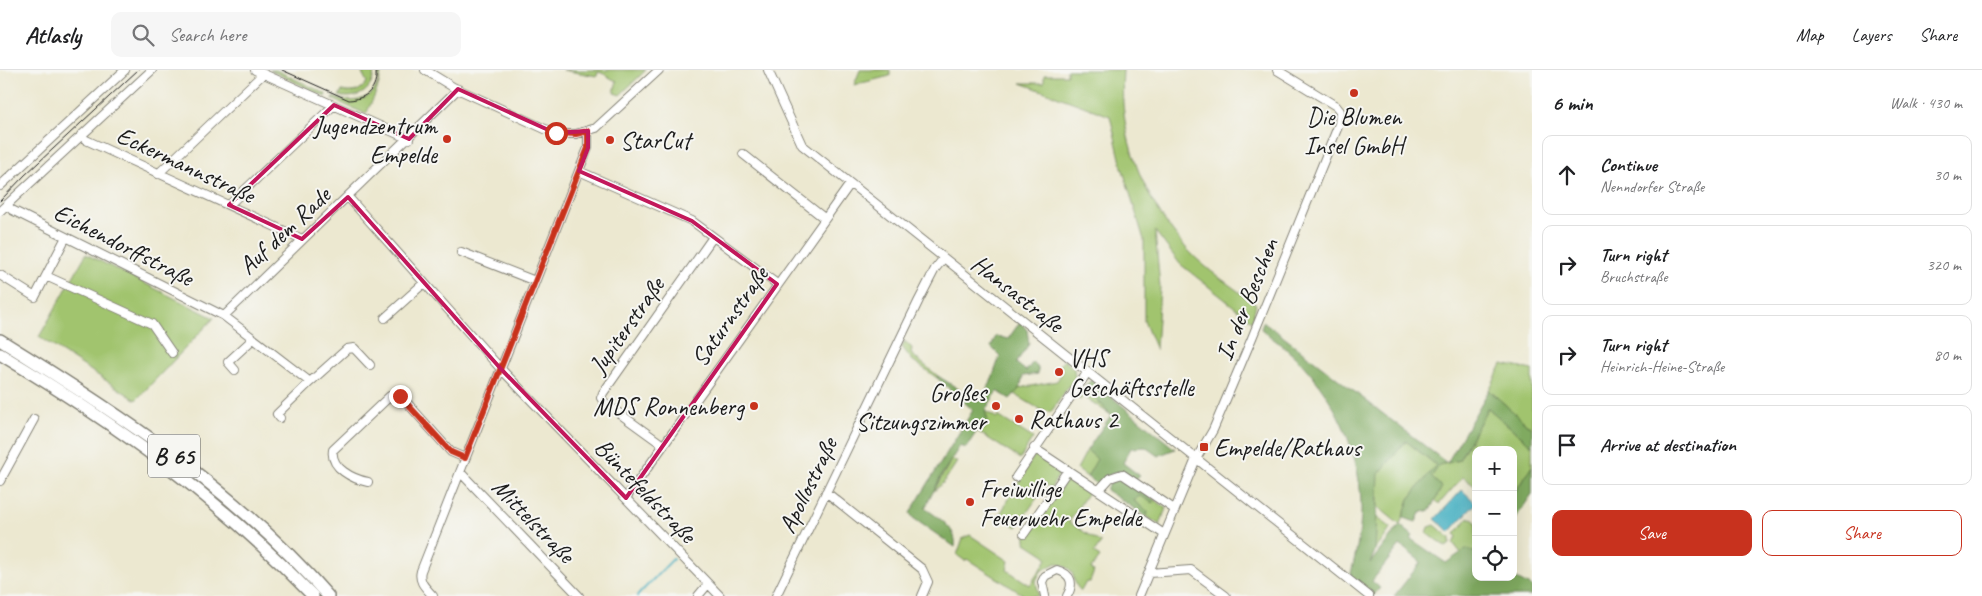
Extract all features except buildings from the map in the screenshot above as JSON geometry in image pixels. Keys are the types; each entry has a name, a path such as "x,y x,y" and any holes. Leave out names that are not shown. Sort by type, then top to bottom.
{"highway":[{"name":"B 65","path":"0,340 81,390 179,459 264,530 328,596"},
{"name":"B 65","path":"0,354 74,400 172,468 256,538 313,596"}],"street":[{"path":"0,186 125,70"},
{"path":"255,70 409,139"},
{"path":"425,70 458,89 556,133 576,134 588,131 604,122 660,70"},
{"name":"Hansastraße","path":"768,70 802,146 1369,596"},
{"name":"In der Beschen","path":"1139,596 1150,573 1174,508 1196,459 1213,430 1252,338 1339,124 1340,111 1336,106 1277,70"},
{"path":"2,209 149,71"},
{"path":"158,174 263,74"},
{"name":"Auf dem Rade","path":"224,316 302,239 409,139 458,89"},
{"path":"229,205 334,105"},
{"path":"433,596 419,577 588,148 588,131"},
{"name":"Eckermannstraße","path":"81,135 86,140 158,174 302,239"},
{"path":"743,154 824,218"},
{"path":"579,171 692,221 777,284"},
{"name":"Saturnstraße","path":"626,498 850,184"},
{"name":"Büntefeldstraße","path":"348,197 501,369 720,596"},
{"name":"Eichendorffstraße","path":"2,209 12,210 224,316 310,382"},
{"path":"0,275 35,298 66,237"},
{"name":"Jupiterstraße","path":"662,445 605,403 602,398 603,393 713,237"},
{"path":"461,252 535,281"},
{"name":"Apollostraße","path":"776,596 919,300 935,269 943,259"},
{"path":"46,276 152,324 172,353"},
{"path":"386,318 424,283"},
{"path":"235,370 228,362 253,339"},
{"path":"280,418 277,414 347,349 354,348 370,365"},
{"path":"1016,477 1087,373"},
{"path":"368,482 353,479 334,462 333,450 390,396 400,396 451,452 465,458"},
{"path":"0,481 34,419"},
{"path":"1034,448 1164,534"},
{"path":"1024,534 1068,470"},
{"name":"Mittelstraße","path":"460,472 579,596"},
{"path":"1099,490 1110,478 1122,474 1174,508"},
{"path":"826,492 922,569 928,582 922,596"},
{"path":"1045,596 1042,582 1045,576 1057,570 1065,572 1071,578 1072,588 1067,596"},
{"path":"1150,573 1191,570 1226,596"},
{"path":"698,596 708,584"}],"highlighted area":[{"path":"458,89 555,133 588,131 588,148 579,171 692,221 777,284 626,498 501,369 348,197 302,239 229,205 334,105 409,139"}],"green space":[{"path":"270,70 276,70 326,94 325,97"},
{"path":"364,70 374,71 371,84 367,89 352,97 339,96 342,91 353,92 365,85 367,82 362,73"},
{"path":"563,70 646,70 620,95 614,93 617,81 604,74 598,72 597,76"},
{"path":"860,70 890,70 890,76 854,85"},
{"path":"1067,70 1123,70 1123,95 1129,143 1146,188 1171,230 1194,257 1256,304 1252,321 1180,264 1155,231 1160,287 1156,350 1144,321 1144,240 1122,167 1110,116 1021,83 1044,83 1044,75 1067,75"},
{"path":"379,72 381,72 379,83 366,114 332,99 333,97 349,101 364,98 375,89"},
{"path":"86,254 214,318 136,400 39,337"},
{"path":"1263,321 1447,463 1440,465 1431,477 1442,487 1430,510 1420,513 1416,522 1403,518 1409,499 1436,465 1406,441 1379,474 1375,551 1370,563 1400,525 1413,536 1411,539 1446,563 1466,549 1472,551 1472,581 1517,581 1517,579 1532,587 1532,596 1394,596 1421,562 1400,545 1372,581 1380,588 1373,596 1350,577 1360,528 1361,505 1359,482 1347,436 1326,394 1312,375 1284,347 1261,329"},
{"path":"1020,322 1027,330 1029,344 1016,363 1026,371 1033,362 1038,368 1038,374 1023,376 1020,388 1010,399 997,391 985,411 988,421 984,429 977,431 966,448 960,446 942,474 925,508 950,529 955,540 955,547 913,518 910,513 973,410 937,378 938,376 979,402 990,384 1000,356 991,347 996,336 1008,339"},
{"path":"905,341 912,348 911,354 938,376 937,378 912,360 902,347"},
{"path":"1064,360 1074,369 1075,377 1051,412 1041,410 1014,394 1020,388 1057,381 1063,371 1058,368"},
{"path":"1502,364 1532,370 1532,429 1489,390"},
{"path":"1091,380 1175,449 1158,456 1145,447 1131,448 1123,463 1140,476 1136,480 1121,471 1113,473 1098,485 1087,477 1097,459 1087,450 1111,415 1085,386"},
{"path":"1085,386 1111,415 1083,396 1080,400 1076,397"},
{"path":"1489,390 1532,429 1532,446 1488,408 1459,460 1447,463"},
{"path":"1488,408 1532,446 1532,466 1517,489 1517,446 1472,446 1472,484 1463,477 1439,504 1435,500 1441,487 1431,477 1440,465 1459,460"},
{"path":"985,411 997,418 998,416 1033,438 1020,459 977,431 984,429"},
{"path":"1406,441 1436,465 1409,499 1400,525 1378,507 1378,474"},
{"path":"1087,450 1098,459 1087,477 1077,469"},
{"path":"1034,456 1038,456 1061,471 1051,488 1046,485 1017,527 999,516"},
{"path":"952,459 957,462 944,482 933,492"},
{"path":"1532,466 1532,494 1517,516 1517,489"},
{"path":"1071,477 1090,489 1069,522 1101,543 1094,553 1100,557 1091,569 1094,571 1090,582 1086,582 1081,591 1077,587 1069,569 1056,563 1041,571 1036,581 1039,596 1025,596 967,559 965,561 957,555 963,538 970,535 1009,561 1007,570 1030,585 1047,559 1046,556 1026,543 1026,536 1067,479"},
{"path":"1121,478 1154,499 1153,503 1139,495 1134,501 1148,512 1147,517 1106,490 1112,480"},
{"path":"1139,494 1152,503 1154,499 1166,508 1160,525 1147,517 1147,512 1134,502"},
{"path":"1376,516 1391,528 1375,551"},
{"path":"1469,517 1472,519 1472,551 1466,549 1461,553 1453,543 1457,537 1455,534"},
{"path":"1435,525 1450,538 1450,544 1446,547 1427,533 1429,527"}],"water":[{"path":"1462,490 1472,499 1472,507 1450,532 1435,519"}],"waterway":[{"path":"637,596 673,559"}],"tram line":[{"path":"0,201 25,175 138,70"},
{"path":"282,70 349,100 361,98 370,92 375,83 376,70"}],"place":[{"name":"Die Blumen Insel GmbH","path":"1354,93"},
{"name":"Jugendzentrum Empelde","path":"447,139"},
{"name":"StarCut","path":"610,140"},
{"name":"VHS Geschäftsstelle","path":"1059,372"},
{"name":"MDS Ronnenberg","path":"754,406"},
{"name":"Großes Sitzungszimmer","path":"996,406"},
{"name":"Rathaus 2","path":"1019,419"},
{"name":"Empelde/Rathaus","path":"1204,447"},
{"name":"Freiwillige Feuerwehr Empelde","path":"970,502"}],"route":[{"path":"400,396 451,452 465,458 588,148 588,131 576,134 556,133"}]}
